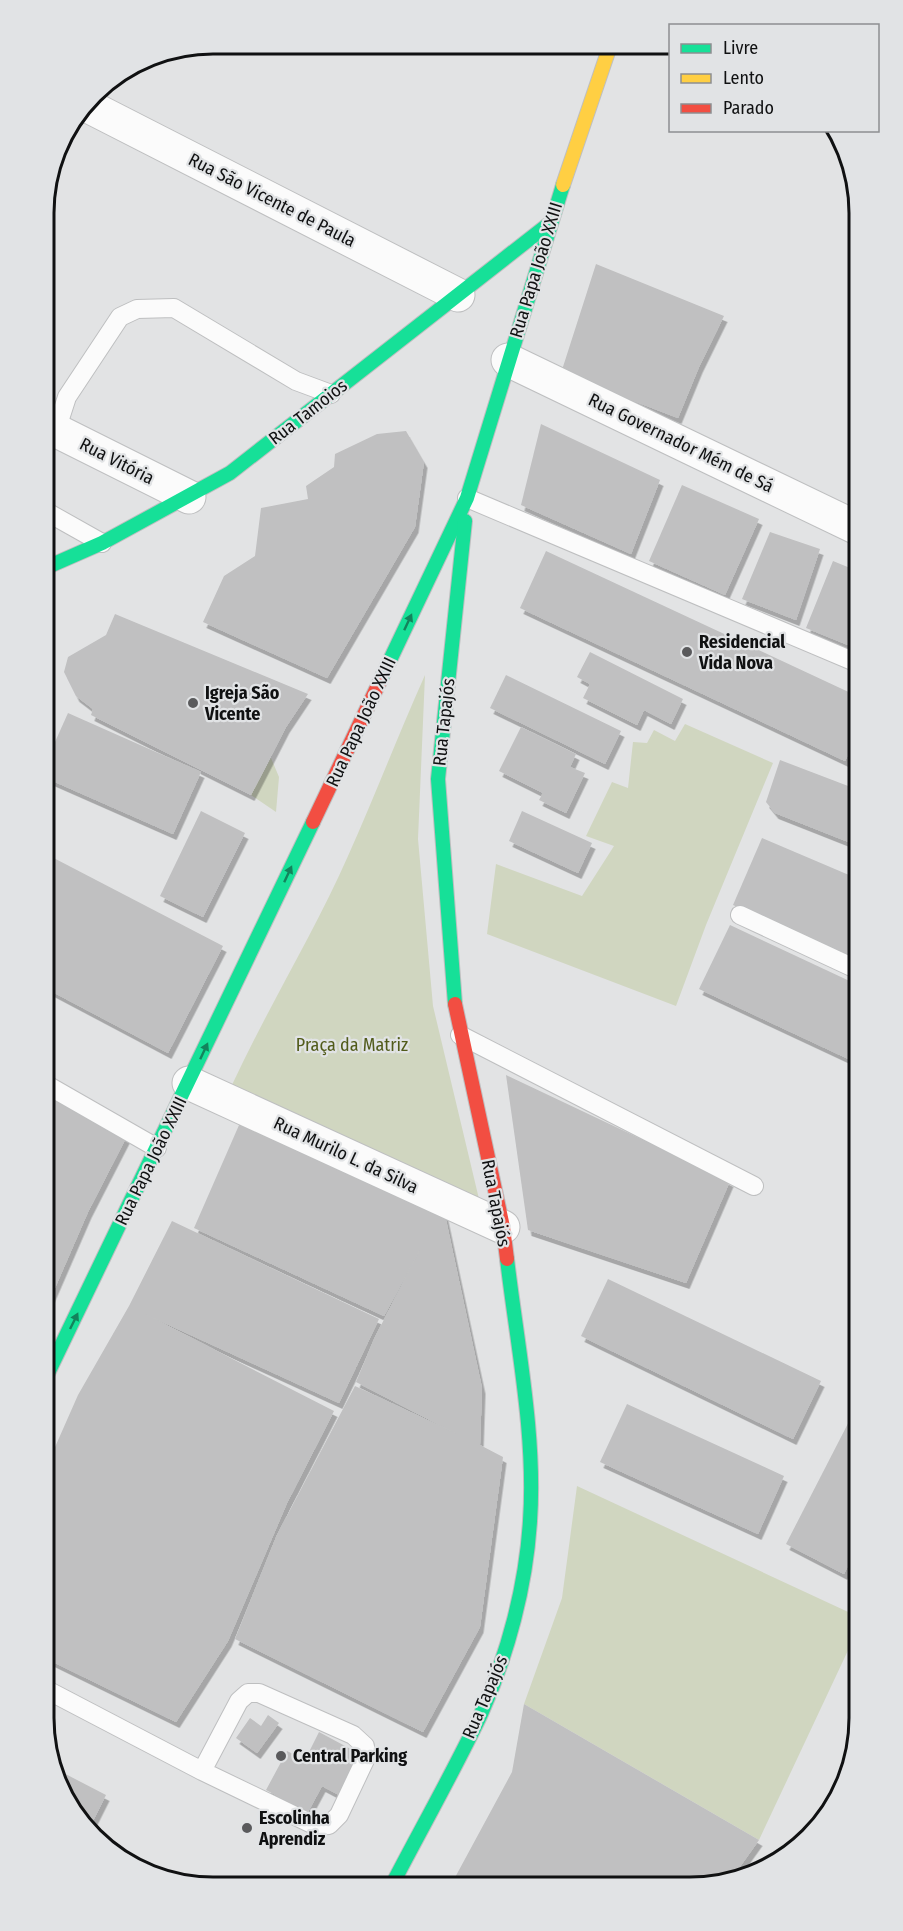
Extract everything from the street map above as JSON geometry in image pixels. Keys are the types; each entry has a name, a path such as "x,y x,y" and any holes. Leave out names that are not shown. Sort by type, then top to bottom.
{"main road":[{"name":"Rua Papa João XXIII","path":"54,1361 189,1083 467,498 550,223 607,54"},
{"name":"Rua Tamoios","path":"54,564 102,543 230,473 550,223"},
{"name":"Rua Tapajós","path":"396,1877 481,1713 504,1653 520,1594 530,1521 529,1437 503,1227 455,1010 438,779 467,498"}],"street":[{"name":"Rua São Vicente de Paula","path":"94,109 458,295"},
{"name":"Rua Governador Mém de Sá","path":"508,360 849,524"},
{"name":"Rua Vitória","path":"54,430 189,497"},
{"name":"Rua Murilo L. da Silva","path":"189,1083 503,1227"}],"lane":[{"path":"54,421 120,317 137,309 174,308 296,381 331,394"},
{"path":"467,498 849,659"},
{"path":"54,516 102,543"},
{"path":"740,915 849,966"},
{"path":"460,1035 754,1186"},
{"path":"54,1089 157,1148"},
{"path":"54,1694 202,1771 316,1826 328,1825 339,1815 365,1760 365,1746 353,1735 259,1693 248,1693 239,1701 202,1771"}],"green space":[{"name":"Praça da Matriz","path":"425,675 418,839 433,1006 479,1199 231,1087 334,885"},
{"path":"685,724 773,763 706,925 676,1006 487,934 496,864 582,896 614,846 586,836 612,782 628,788 633,742 647,743 654,730 675,741"},
{"path":"271,758 279,777 276,812 251,795"},
{"path":"577,1486 849,1612 849,1648 759,1840 524,1704 562,1598"}],"building":[{"path":"596,264 724,316 699,367 678,418 561,373"},
{"path":"541,424 660,480 631,554 521,505"},
{"path":"406,431 424,462 415,527 327,678 203,622 224,576 255,556 261,508 308,499 306,486 334,467 335,454 377,434"},
{"path":"682,485 759,519 725,595 649,561"},
{"path":"770,532 820,549 796,620 742,599"},
{"name":"Residencial Vida Nova","path":"546,551 849,692 849,753 845,761 520,608"},
{"path":"833,561 849,568 849,645 806,628"},
{"name":"Igreja São Vicente","path":"115,614 308,694 286,727 251,795 91,715 93,709 76,696 64,672 68,657 106,635"},
{"path":"590,652 683,699 671,724 644,710 637,725 583,698 590,684 577,677"},
{"path":"506,675 621,731 605,764 490,708"},
{"path":"68,713 201,772 173,834 54,782 54,744"},
{"path":"521,727 576,754 570,767 585,773 566,813 539,800 543,793 499,771"},
{"path":"780,760 849,786 849,842 775,813 766,802"},
{"path":"201,811 245,833 203,917 160,896"},
{"path":"522,811 592,843 578,873 509,841"},
{"path":"762,838 849,875 849,955 733,905"},
{"path":"54,858 223,946 168,1053 54,993"},
{"path":"730,925 849,981 849,1059 699,989"},
{"path":"506,1075 730,1181 686,1283 528,1230"},
{"path":"54,1097 128,1134 88,1212 54,1290"},
{"path":"243,1116 443,1206 482,1388 480,1445 503,1457 480,1627 423,1732 235,1639 277,1535 355,1386 457,1434 356,1382 375,1337 424,1242 384,1316 194,1228"},
{"path":"172,1221 379,1319 339,1403 145,1314 334,1411 287,1503 228,1641 176,1722 54,1662 54,1449 78,1395 129,1306"},
{"path":"608,1279 821,1381 793,1439 581,1336"},
{"path":"627,1404 784,1476 758,1534 600,1462"},
{"path":"849,1422 849,1564 844,1574 786,1544"},
{"path":"524,1704 759,1840 738,1870 711,1876 455,1877 512,1772"},
{"path":"268,1715 279,1723 257,1753 236,1738 250,1718 261,1726"},
{"path":"319,1732 360,1754 339,1795 322,1786 308,1812 266,1790 287,1751 305,1760"},
{"path":"64,1773 106,1795 93,1821 75,1798"}],"traffic: fast":[{"path":"381,679 467,498 563,185"},
{"path":"54,564 102,543 230,473 550,223"},
{"path":"455,1004 438,779 465,521"},
{"path":"54,1361 313,822"},
{"path":"396,1877 481,1714 507,1644 520,1595 530,1521 530,1456 528,1423 507,1259"}],"traffic: slow":[{"path":"563,185 607,54"}],"traffic: jam":[{"path":"313,822 381,679"},
{"path":"455,1004 503,1227 507,1259"}],"place":[{"name":"Residencial Vida Nova","path":"687,652"},
{"name":"Igreja São Vicente","path":"193,703"},
{"name":"Central Parking","path":"281,1756"},
{"name":"Escolinha Aprendiz","path":"247,1828"}]}
